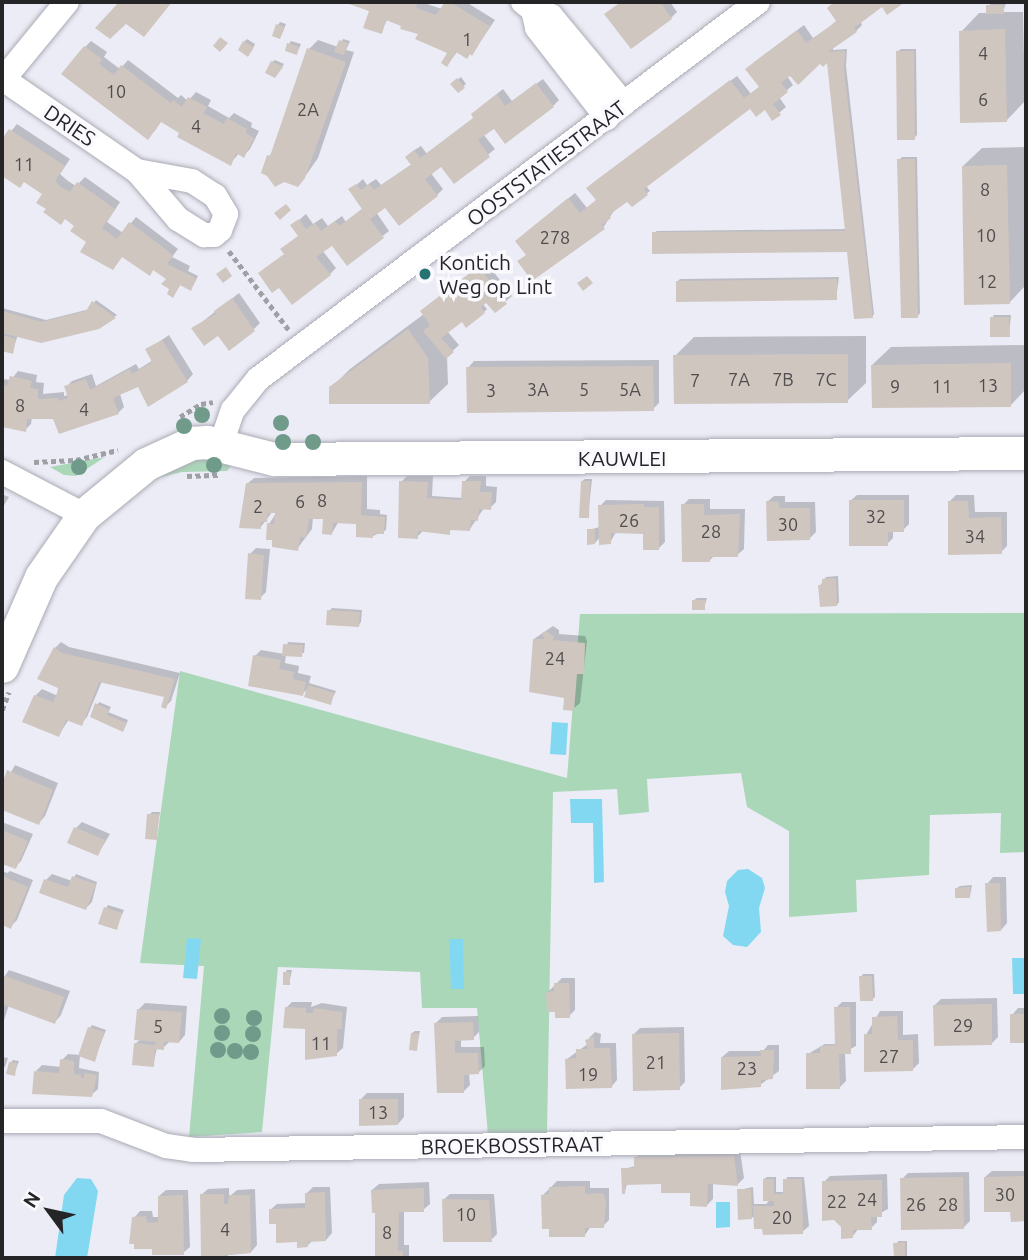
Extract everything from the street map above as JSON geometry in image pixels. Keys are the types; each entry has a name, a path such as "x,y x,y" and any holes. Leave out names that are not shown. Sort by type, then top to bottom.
{"street":[{"path":"2,80 67,2"},
{"name":"OOSTSTATIESTRAAT","path":"221,444 233,410 247,388 758,2"},
{"path":"528,6 537,28 616,111"},
{"name":"DRIES","path":"2,80 137,171 178,219 204,235 216,233 225,223 226,214 215,196 192,181 137,171"},
{"path":"2,666 41,577 84,515 98,500 164,453 192,443 221,444"},
{"name":"KAUWLEI","path":"221,444 274,459 1026,453"},
{"path":"2,471 84,515"},
{"name":"BROEKBOSSTRAAT","path":"2,1121 101,1121 166,1146 193,1150 1026,1137"}],"path":[{"path":"216,233 302,346"},
{"path":"31,462 76,460 130,449"}],"green space":[{"path":"105,457 76,476 64,475 50,467"},
{"path":"204,458 235,461 227,471 182,472 152,479 190,460"},
{"path":"1026,613 1026,852 1000,853 1001,813 930,815 929,875 856,880 857,912 789,917 789,831 747,807 741,773 647,779 649,812 619,815 617,789 553,792 547,1134 488,1135 477,1008 422,1008 420,972 278,967 262,1132 189,1137 204,966 140,963 180,671 567,778 580,614"}],"water":[{"path":"552,722 568,723 566,755 550,754"},
{"path":"570,799 602,799 604,882 594,883 593,823 571,823"},
{"path":"748,869 762,878 765,888 759,908 761,932 747,947 733,945 723,936 729,906 725,892 727,881 738,870"},
{"path":"187,938 201,939 197,979 183,978"},
{"path":"449,939 463,939 464,989 451,989"},
{"path":"1012,958 1026,958 1026,994 1013,994"},
{"path":"77,1178 91,1179 98,1191 87,1258 55,1258 64,1195"},
{"path":"716,1202 730,1202 730,1227 716,1228"}],"building":[{"path":"119,2 172,2 144,37 126,24 110,39 95,28"},
{"path":"418,2 416,8 436,15 445,2 450,2 490,26 472,56 470,54 467,59 456,52 447,67 441,63 447,53 415,39 418,34 400,29 401,26 386,20 382,34 363,28 369,11 349,4"},
{"path":"621,2 663,2 661,3 672,19 631,49 604,14"},
{"path":"834,2 905,2 887,15 882,7 854,28 857,32 828,52 845,51 844,70 873,318 854,319 847,252 652,254 652,232 845,231 827,63 823,67 820,64 798,85 790,76 781,83 788,92 773,104 781,115 772,121 765,110 756,117 750,109 644,189 648,195 632,207 627,202 609,215 611,218 602,225 605,229 532,281 517,261 526,255 515,241 568,198 580,213 596,200 586,188 730,80 744,98 759,87 745,69 797,30 806,43 830,26 836,21 827,8"},
{"path":"986,5 1004,5 1004,14 986,14"},
{"path":"276,24 285,27 280,39 272,36"},
{"path":"1005,29 1007,122 960,123 959,31"},
{"path":"220,37 228,43 220,52 213,46"},
{"path":"339,40 348,43 344,55 334,52"},
{"path":"243,41 254,47 248,57 238,50"},
{"path":"287,43 299,47 297,55 285,51"},
{"path":"84,46 102,59 99,64 114,75 121,65 171,103 173,100 182,107 188,97 207,107 203,113 224,124 227,118 247,129 246,133 254,138 244,158 236,153 231,166 177,137 179,133 161,122 148,140 61,74"},
{"path":"307,48 346,62 305,178 298,187 284,182 275,187 267,176 261,173 267,155 270,156"},
{"path":"896,51 914,51 915,140 897,140"},
{"path":"271,61 283,67 275,78 265,73"},
{"path":"457,78 465,88 458,93 450,84"},
{"path":"536,83 554,107 505,144 494,129 478,140 490,157 454,184 441,167 425,179 438,196 399,226 385,208 370,219 384,238 347,266 332,246 316,257 331,275 292,305 279,288 272,293 258,273 284,254 280,249 298,236 290,225 299,219 306,229 315,223 321,231 335,221 339,226 362,209 348,189 356,184 361,190 369,184 374,190 411,165 405,157 414,150 420,158 473,118 471,114 497,94 505,106"},
{"path":"9,129 65,166 55,181 61,187 70,192 77,182 115,209 102,228 117,239 129,222 167,250 173,256 167,264 196,278 191,291 180,285 173,298 167,294 169,289 161,284 166,279 153,270 150,276 122,257 113,270 80,252 86,242 70,231 74,226 65,219 61,225 43,212 46,209 36,203 42,194 24,182 20,188 2,176 2,139"},
{"path":"897,159 915,159 918,318 901,318"},
{"path":"1007,165 1010,304 964,305 962,166"},
{"path":"286,204 291,210 280,220 274,213"},
{"path":"479,266 498,292 507,285 512,292 503,298 507,304 495,313 486,303 481,307 485,313 466,328 462,322 441,338 454,352 446,359 423,331 430,325 420,311"},
{"path":"226,267 232,276 223,283 216,274"},
{"path":"587,276 593,283 583,291 577,283"},
{"path":"837,279 837,300 676,302 676,281"},
{"path":"232,298 255,331 229,351 218,336 204,346 191,328 216,314 214,311"},
{"path":"92,301 116,318 99,329 41,343 2,333 2,311 42,322 86,311"},
{"path":"990,317 1009,317 1010,337 990,337"},
{"path":"408,329 428,358 430,404 329,404 329,387"},
{"path":"2,335 16,339 13,354 2,351"},
{"path":"162,340 188,382 148,407 138,387 113,398 119,414 59,434 53,419 27,419 26,432 2,427 2,385 7,386 10,376 32,381 30,388 38,389 38,399 58,398 58,401 68,398 64,386 86,379 90,390 130,369 132,374 152,362 145,349"},
{"path":"848,354 848,403 674,404 673,355"},
{"path":"1011,363 1011,407 872,408 871,365"},
{"path":"653,366 654,411 467,413 466,367"},
{"path":"399,481 428,482 427,498 461,500 462,481 481,481 480,492 492,492 491,510 479,509 478,521 471,520 470,531 450,530 450,535 418,531 418,539 398,538"},
{"path":"581,481 590,481 589,518 579,518"},
{"path":"362,482 361,515 385,517 384,534 373,534 373,538 356,537 356,524 333,523 332,535 322,534 323,519 309,519 306,538 300,537 298,551 272,547 272,540 266,540 267,523 274,524 275,513 268,513 267,522 261,522 261,529 239,528 246,483"},
{"path":"849,500 904,500 904,532 888,532 888,546 849,546"},
{"path":"766,501 779,502 779,508 810,508 810,540 767,541"},
{"path":"948,501 968,501 969,518 1001,517 1002,554 948,555"},
{"path":"644,504 644,507 659,507 659,550 643,550 643,534 611,533 611,544 599,545 598,505"},
{"path":"681,504 704,504 704,515 740,514 738,557 710,557 710,562 682,562"},
{"path":"587,529 595,529 595,544 587,545"},
{"path":"248,553 264,555 261,600 245,599"},
{"path":"836,578 837,606 820,607 818,585 822,585 822,579"},
{"path":"692,600 705,600 705,610 692,610"},
{"path":"327,610 360,612 359,627 326,625"},
{"path":"546,631 554,636 553,640 585,643 584,674 577,674 574,711 563,710 564,698 529,692 533,639 544,639 542,633"},
{"path":"283,644 303,645 302,657 282,656"},
{"path":"54,647 62,653 175,679 166,709 161,707 164,697 99,682 82,726 66,720 59,737 22,722 34,695 53,702 57,693 58,688 37,679"},
{"path":"253,655 281,660 279,669 294,672 293,679 306,682 303,696 248,686"},
{"path":"308,685 334,693 331,705 304,697"},
{"path":"95,703 110,710 107,715 127,723 123,732 90,717"},
{"path":"7,770 53,790 39,825 2,810 2,784"},
{"path":"147,814 159,814 157,840 145,839"},
{"path":"74,827 105,840 98,856 67,843"},
{"path":"2,830 28,841 16,869 2,864"},
{"path":"2,876 28,887 11,929 2,925"},
{"path":"72,876 96,884 86,910 39,893 44,879 68,887"},
{"path":"985,883 1000,883 1001,931 987,932"},
{"path":"970,887 970,898 955,898 955,888"},
{"path":"104,907 122,913 117,930 98,924"},
{"path":"283,972 290,972 290,985 283,985"},
{"path":"2,975 64,997 55,1024 4,1005 2,1010"},
{"path":"859,976 872,976 873,1001 860,1001"},
{"path":"554,983 569,983 570,1018 555,1018 555,1012 547,1012 546,992 554,991"},
{"path":"992,1004 992,1045 934,1046 933,1005"},
{"path":"285,1007 306,1008 306,1013 313,1013 314,1008 342,1012 342,1029 337,1029 337,1056 305,1060 305,1029 283,1028"},
{"path":"834,1007 850,1007 851,1054 839,1054 840,1089 806,1089 806,1053 820,1053 820,1046 835,1045"},
{"path":"137,1009 182,1012 179,1043 164,1042 164,1050 155,1049 154,1067 132,1065 134,1043 155,1045 156,1042 134,1040"},
{"path":"1010,1014 1026,1014 1026,1043 1010,1043"},
{"path":"897,1016 898,1040 913,1040 913,1071 864,1072 864,1034 872,1034 872,1017"},
{"path":"473,1022 474,1040 455,1041 455,1053 478,1053 479,1074 464,1075 464,1093 437,1093 434,1023"},
{"path":"88,1027 104,1032 95,1062 78,1056"},
{"path":"411,1033 419,1034 417,1051 409,1050"},
{"path":"679,1033 680,1090 633,1091 632,1034"},
{"path":"594,1037 594,1048 610,1048 612,1088 566,1089 565,1059 576,1058 576,1049 588,1049 585,1040"},
{"path":"760,1050 774,1050 773,1079 761,1080 761,1087 721,1090 721,1057 761,1056"},
{"path":"60,1059 74,1061 74,1074 81,1075 81,1078 84,1078 84,1073 97,1075 92,1097 32,1094 34,1071 59,1073"},
{"path":"9,1062 17,1063 15,1076 6,1074"},
{"path":"359,1099 398,1099 398,1125 359,1126"},
{"path":"734,1156 738,1186 708,1184 707,1207 690,1206 690,1193 661,1193 661,1184 625,1185 625,1194 622,1194 621,1168 634,1168 634,1157"},
{"path":"1026,1176 1026,1221 1011,1222 1010,1212 984,1212 984,1177"},
{"path":"963,1177 964,1229 901,1230 900,1178"},
{"path":"763,1179 774,1179 774,1194 783,1194 783,1179 802,1179 803,1234 763,1235 762,1229 754,1229 753,1206 774,1206 774,1201 763,1201"},
{"path":"882,1180 882,1217 871,1217 872,1230 853,1230 853,1238 841,1239 841,1227 834,1220 822,1221 822,1181"},
{"path":"585,1186 585,1194 603,1193 606,1201 604,1228 585,1228 585,1237 549,1237 549,1229 542,1229 541,1195 549,1194 549,1187"},
{"path":"424,1188 424,1212 399,1212 398,1251 403,1251 403,1258 375,1258 375,1213 372,1213 371,1190"},
{"path":"737,1189 751,1189 752,1219 738,1220"},
{"path":"325,1192 326,1241 308,1242 308,1247 297,1248 297,1242 276,1243 276,1224 269,1224 269,1209 305,1208 305,1193"},
{"path":"200,1194 224,1194 224,1204 228,1204 229,1195 250,1195 251,1253 201,1258"},
{"path":"183,1195 184,1255 152,1255 152,1249 134,1249 134,1244 129,1244 132,1217 146,1216 147,1223 158,1222 158,1196"},
{"path":"442,1199 489,1200 492,1242 443,1242"},
{"path":"905,1242 905,1258 894,1258 893,1243"}],"place":[{"name":"Kontich Weg op Lint","path":"425,274"}]}
